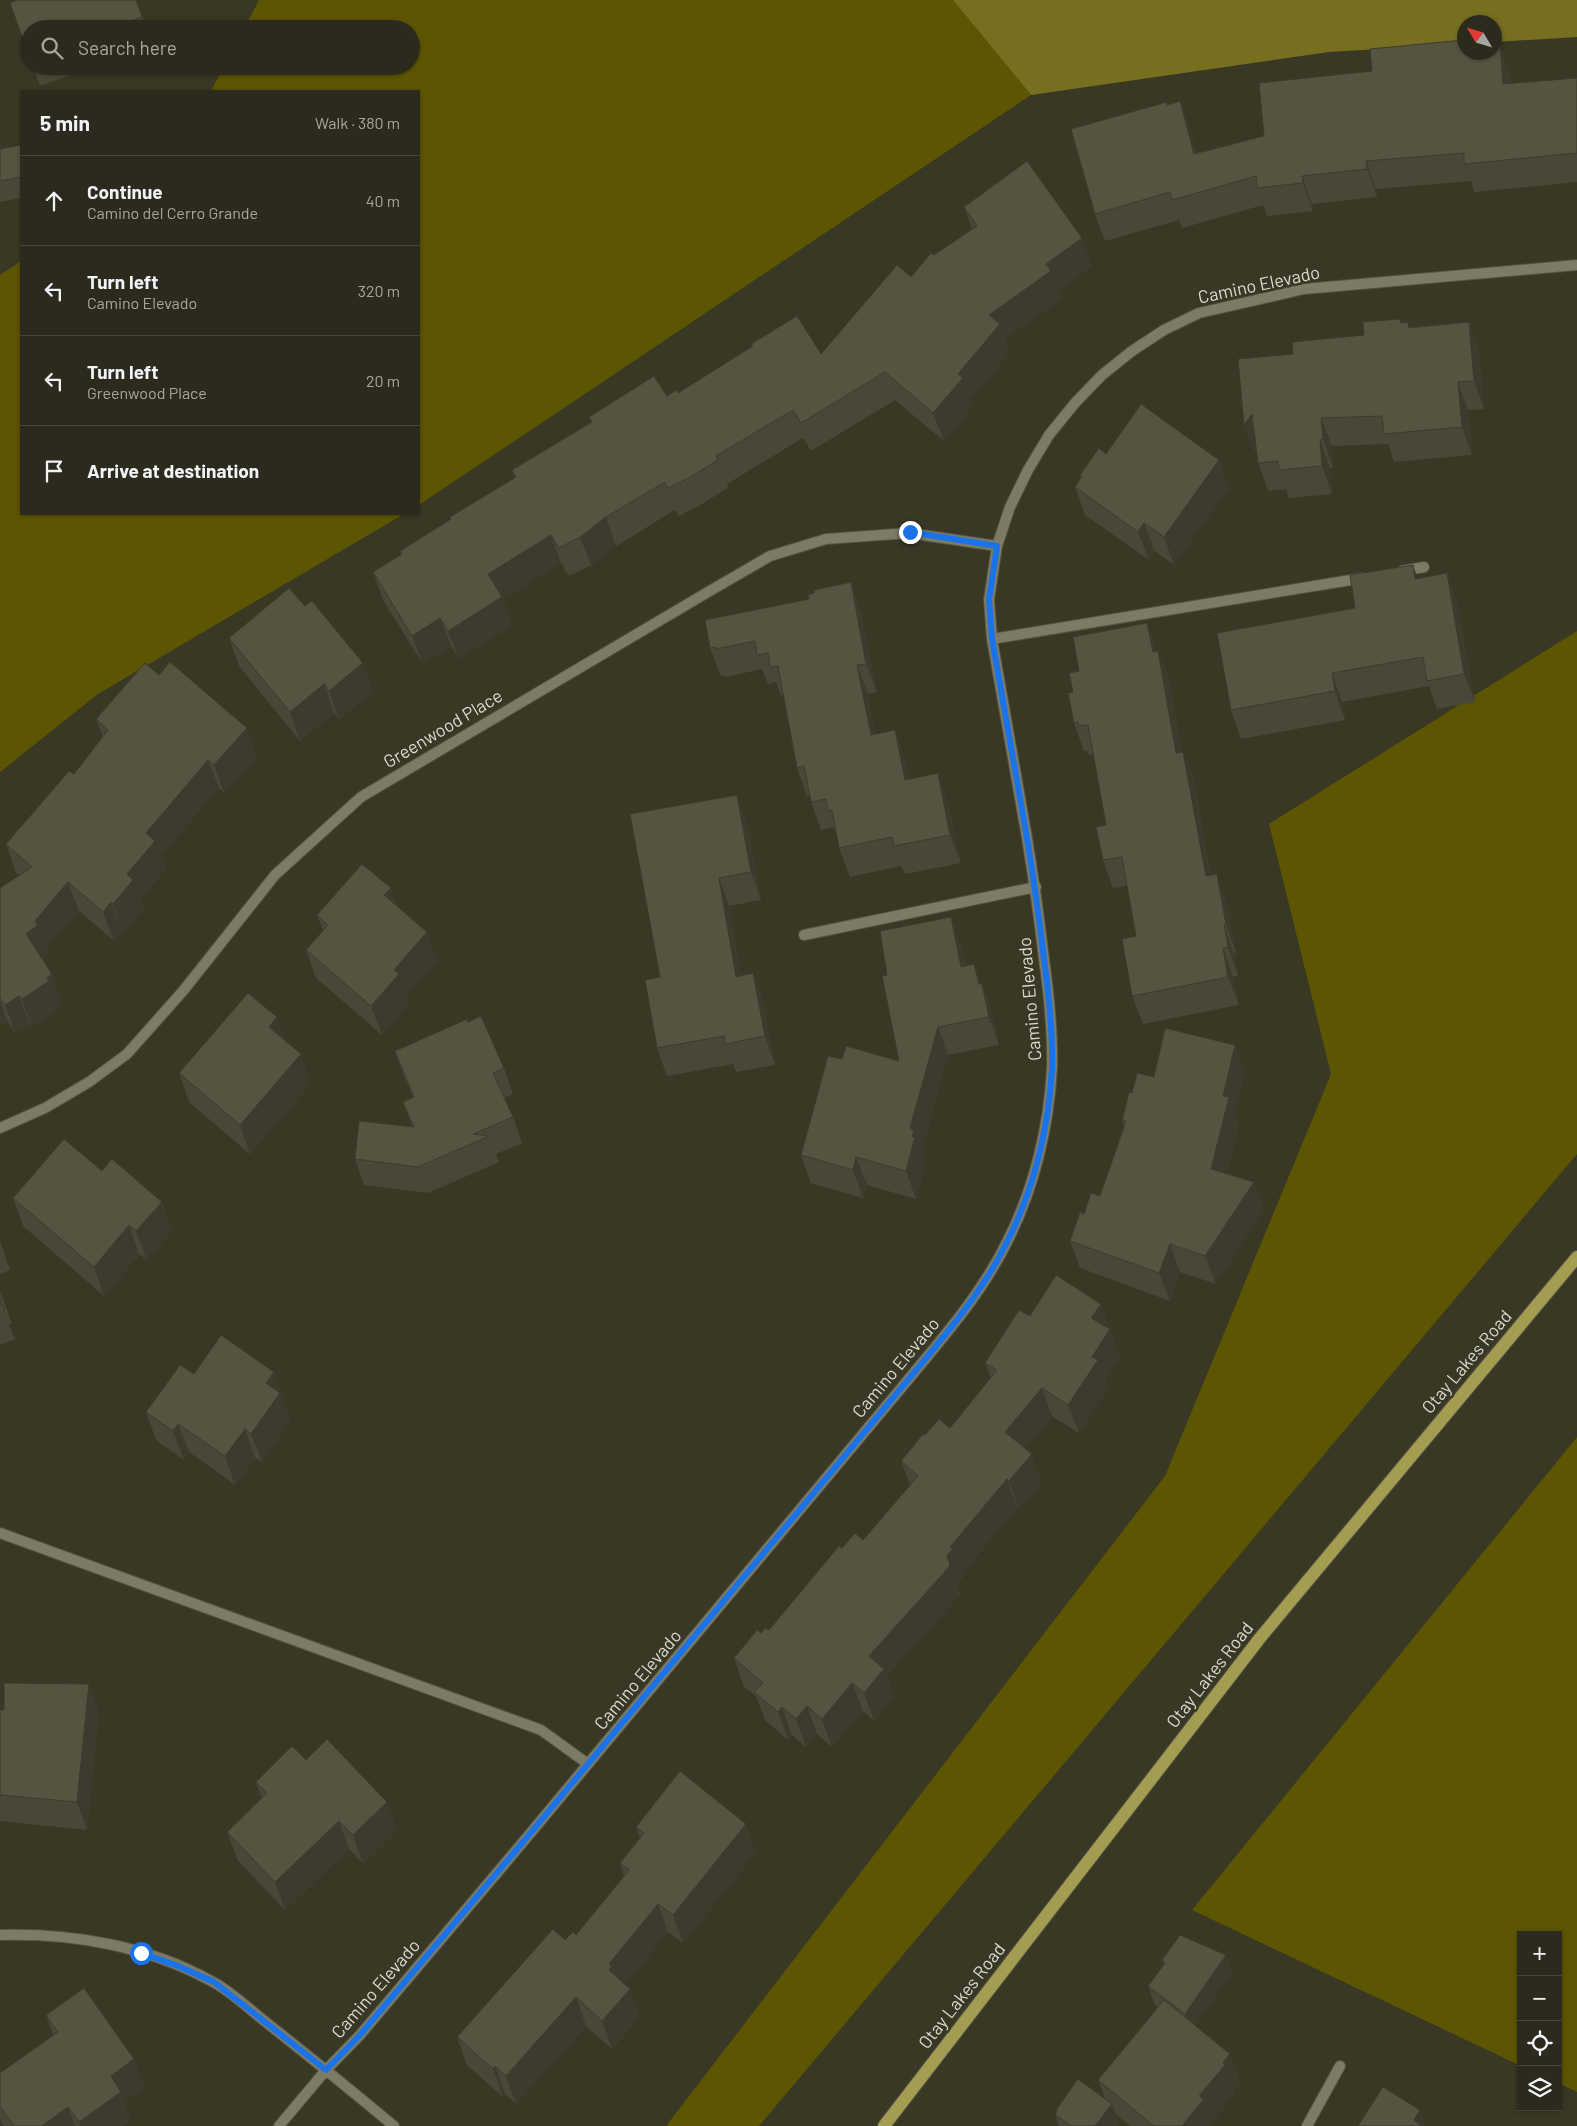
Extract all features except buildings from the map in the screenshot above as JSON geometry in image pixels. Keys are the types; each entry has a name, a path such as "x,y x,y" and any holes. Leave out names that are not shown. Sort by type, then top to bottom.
{"main road":[{"name":"Otay Lakes Road","path":"884,2126 1260,1638 1577,1257"}],"street":[{"name":"Camino Elevado","path":"279,2126 326,2070 360,2035 960,1317 986,1280 1008,1241 1025,1200 1038,1157 1047,1114 1052,1069 1050,1002 1036,887 992,639 989,600 997,546 1010,507 1028,470 1049,435 1075,403 1102,375 1132,351 1164,330 1199,313 1304,289 1577,265"},
{"name":"Greenwood Place","path":"0,1128 53,1103 89,1082 127,1054 183,991 276,875 361,797 708,592 770,556 826,539 910,532 997,546"},
{"path":"1395,572 1424,567"},
{"path":"992,639 1376,576"},
{"path":"804,935 1036,887"},
{"path":"0,1533 541,1730 588,1764"},
{"path":"0,1935 64,1937 103,1943 141,1953 178,1966 214,1982 394,2126"},
{"path":"1307,2126 1340,2066"}],"shaded area":[{"path":"259,0 953,0 1031,95 420,504 420,90 212,90 219,75 420,75 420,20 249,20"},
{"path":"953,0 1577,0 1577,37 1502,42 1502,15 1457,15 1457,44 1329,52 1031,95"},
{"path":"20,262 20,515 402,515 98,694 0,772 0,275"},
{"path":"1577,631 1577,1154 759,2126 666,2126 1165,1476 1331,1074 1269,824"},
{"path":"1577,1437 1577,2092 1562,2085 1562,1931 1517,1931 1517,2064 1192,1910"}],"route":[{"path":"141,1953 178,1966 214,1982 326,2070 360,2035 540,1822 960,1317 986,1280 1008,1241 1025,1200 1038,1157 1047,1114 1052,1069 1052,1036 1050,1002 1036,887 992,639 989,600 997,546 910,532"}]}
